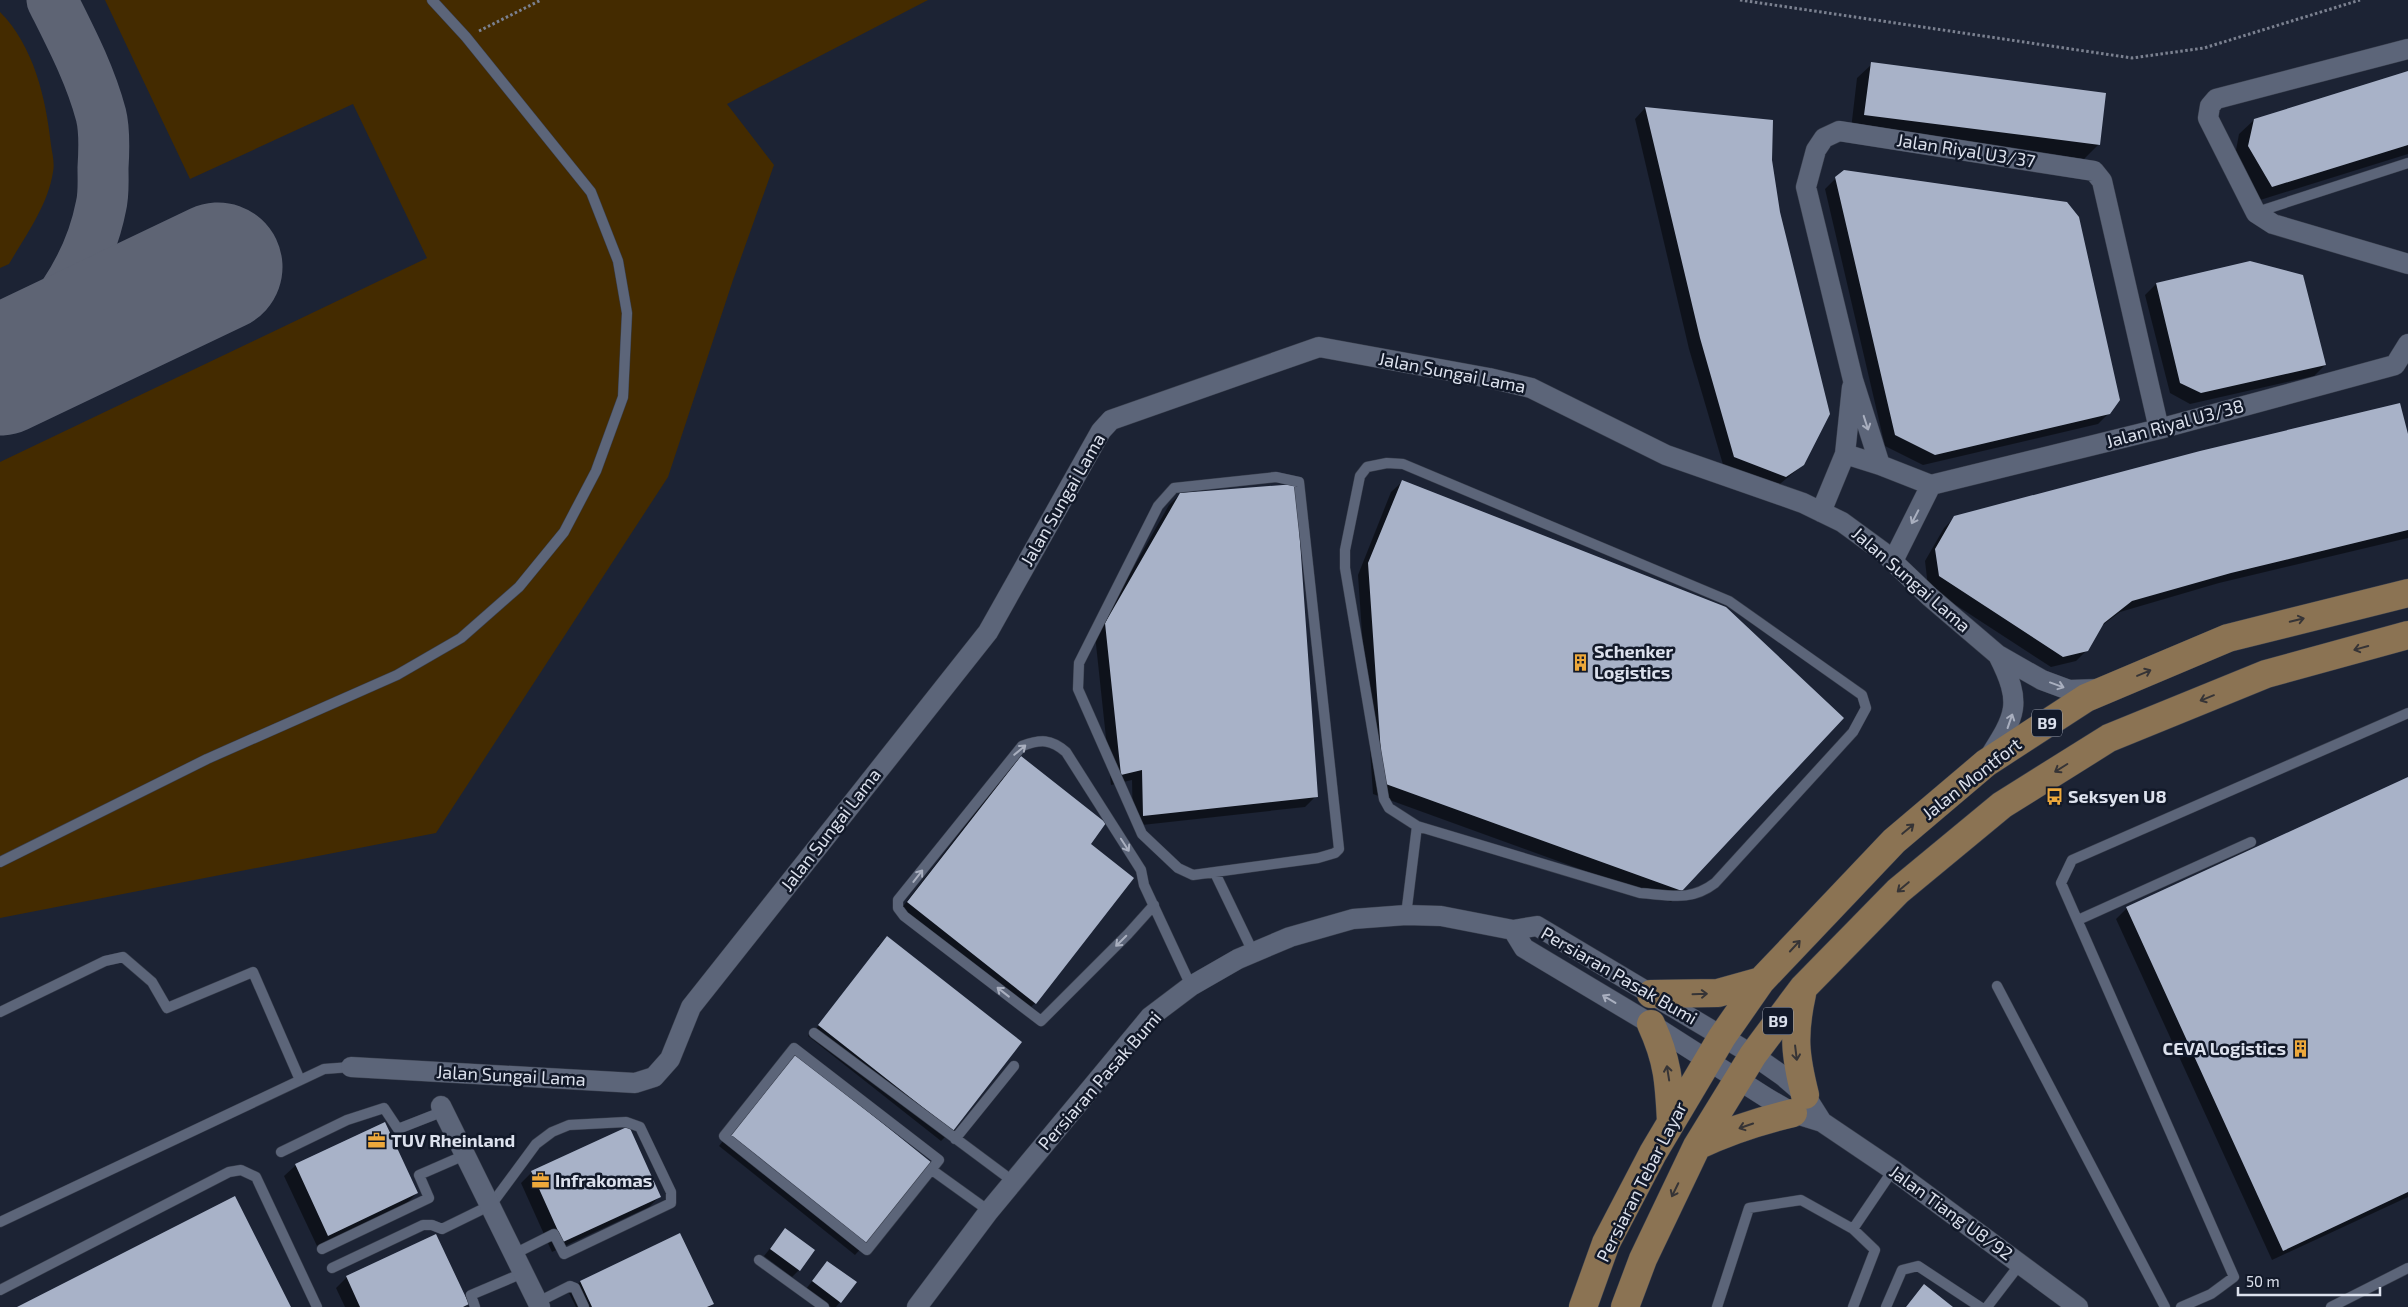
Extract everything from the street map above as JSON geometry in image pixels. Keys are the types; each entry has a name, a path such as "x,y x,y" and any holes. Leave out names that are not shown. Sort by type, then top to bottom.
{"main road":[{"name":"Jalan Montfort","path":"1722,1037 1761,982 1894,841 1986,763 2086,698 2228,638 2408,592"},
{"name":"B9","path":"1753,1054 1804,988 1898,891 1995,811 2109,738 2266,674 2408,635"},
{"path":"1651,994 1718,993 1761,982"},
{"path":"1696,1146 1799,1104 1795,1042 1796,1025 1804,988"},
{"path":"1651,1024 1663,1049 1669,1075 1671,1122"},
{"name":"Persiaran Tebar Layar","path":"1583,1307 1606,1243 1671,1122 1722,1037"},
{"name":"Persiaran Tebar Layar","path":"1625,1307 1643,1258 1696,1146 1753,1054"}],"street":[{"path":"2408,49 2216,99 2210,106 2208,118 2256,213 2273,224 2408,264"},
{"name":"Jalan Riyal U3/37","path":"1880,465 1853,380 1806,187 1816,150 1824,138 1838,131 2094,171 2102,181 2159,429"},
{"name":"Jalan Riyal U3/38","path":"1931,485 2159,429 2395,365 2408,344"},
{"name":"Jalan Sungai Lama","path":"351,1067 634,1083 654,1077 670,1059 691,1007 988,632 1101,431 1111,420 1319,347 1489,378 1531,388 1666,454 1803,503 1842,522 1893,561 1930,597 1998,655"},
{"path":"1821,512 1845,454 1853,380"},
{"path":"1845,454 1880,465 1931,485 1893,561"},
{"path":"1998,655 2042,680 2069,690 2107,689"},
{"path":"1986,763 2010,723 2014,704 2011,680 1998,655"},
{"name":"Persiaran Pasak Bumi","path":"917,1307 990,1211 1150,1017 1191,986 1253,952 1290,937 1354,919 1406,915 1441,916 1513,930 1536,926 1722,1037"},
{"name":"Persiaran Pasak Bumi","path":"1513,930 1524,948 1708,1060"},
{"name":"Jalan Tiang U8/92","path":"1722,1037 1753,1054 1783,1076 1799,1104"},
{"name":"Jalan Tiang U8/92","path":"1708,1060 1738,1078 1799,1104 1822,1122 1893,1170 2078,1307"},
{"path":"443,1108 539,1305"}],"lane":[{"path":"0,862 207,759 397,675 461,638 519,587 564,532 596,471 623,397 627,313 618,261 590,192 466,37 432,0"},
{"path":"2256,213 2408,163"},
{"path":"1387,463 1402,464 1729,601 1862,695 1866,708 1852,732 1716,883 1703,892 1696,894 1676,896 1640,892 1417,826 1389,808 1384,799 1345,568 1345,550 1360,476 1367,467 1387,463"},
{"path":"1276,477 1289,478 1299,482 1339,849 1336,854 1318,858 1215,873 1193,875 1178,868 1142,834 1078,689 1078,663 1158,506 1174,488 1276,477"},
{"path":"2181,1307 2211,1294 2234,1277 2061,883 2072,860 2408,714"},
{"path":"1154,905 1128,934 1041,1021 904,916 898,908 898,900 1012,756 1022,746 1046,741 1055,743 1066,752 1141,870 1144,884 1170,937 1191,986"},
{"path":"1406,915 1417,826"},
{"path":"2078,920 2251,842"},
{"path":"1215,873 1253,952"},
{"path":"0,1012 105,961 123,957 152,982 167,1008 252,972 300,1080"},
{"path":"1997,986 2165,1307"},
{"path":"814,1033 955,1140 1014,1182"},
{"path":"794,1048 939,1160 932,1170 867,1250 724,1136 794,1048"},
{"path":"955,1140 1014,1066"},
{"path":"0,1222 324,1069 351,1067"},
{"path":"281,1152 347,1120 384,1108 398,1129 443,1108"},
{"path":"332,1268 423,1225 432,1225 442,1229 490,1206 532,1149 552,1132 569,1125 626,1122 640,1127 671,1192 671,1203 564,1254 554,1234 514,1254"},
{"path":"322,1249 429,1198 419,1175 465,1155"},
{"path":"0,1290 229,1172 241,1170 256,1177 317,1307"},
{"path":"932,1170 990,1211"},
{"path":"1853,1229 1893,1170"},
{"path":"1717,1307 1749,1208 1801,1200 1853,1229 1875,1250 1853,1307"},
{"path":"759,1260 824,1307"},
{"path":"1987,1307 2020,1264"},
{"path":"1886,1307 1902,1270 1918,1266 1980,1307"},
{"path":"2331,1307 2408,1268"},
{"path":"475,1307 471,1296 523,1273"},
{"path":"539,1305 570,1286 574,1288 584,1307"}],"path":[{"path":"466,37 541,0"},
{"path":"1740,0 2132,58 2204,48 2360,0"}],"shaded area":[{"path":"105,0 928,0 727,104 774,165 733,280 668,477 436,833 0,918 0,462 427,258 353,104 190,179"},
{"path":"0,12 22,41 36,74 46,110 54,165 50,184 36,220 9,264 0,268"}],"building":[{"path":"1871,62 2106,93 2100,145 1864,115"},
{"path":"2408,71 2408,145 2272,187 2248,146 2254,119"},
{"path":"1645,107 1773,120 1772,160 1780,212 1830,414 1804,465 1786,477 1734,457 1700,338"},
{"path":"1844,170 2067,202 2079,217 2120,400 2110,414 1935,455 1895,435 1835,177"},
{"path":"2250,261 2303,275 2326,365 2201,393 2180,383 2156,283"},
{"path":"2400,403 2408,434 2408,530 2231,573 2132,601 2104,623 2088,651 2063,657 1939,576 1935,549 1954,516 2200,451"},
{"name":"Schenker Logistics","path":"1402,480 1726,607 1844,718 1682,891 1383,783 1368,563"},
{"path":"1296,484 1318,797 1143,816 1142,770 1121,775 1105,623 1180,493"},
{"path":"1021,756 1106,823 1091,844 1134,878 1036,1004 907,902"},
{"name":"CEVA Logistics","path":"2408,777 2408,1192 2283,1251 2126,907"},
{"path":"887,936 1022,1042 953,1131 818,1025"},
{"path":"794,1052 932,1163 866,1245 729,1135"},
{"path":"385,1122 418,1193 328,1236 295,1164"},
{"path":"629,1126 661,1197 563,1242 531,1171"},
{"path":"235,1196 291,1307 17,1307"},
{"path":"785,1228 815,1250 800,1271 770,1249"},
{"path":"680,1233 714,1304 707,1307 592,1307 580,1281"},
{"path":"436,1234 469,1304 463,1307 360,1307 346,1276"},
{"path":"827,1261 857,1282 841,1303 812,1281"},
{"path":"1924,1284 1953,1307 1906,1307"}],"taxiway":[{"path":"0,362 35,331 50,313 77,273 95,229 102,201 104,142 101,115 86,71 52,0"}],"runway":[{"path":"0,371 218,267"}],"place":[{"name":"Schenker Logistics","path":"1580,662"},
{"name":"Seksyen U8","path":"2054,797"},
{"name":"CEVA Logistics","path":"2300,1049"},
{"name":"TUV Rheinland","path":"377,1141"},
{"name":"Infrakomas","path":"541,1181"}]}
